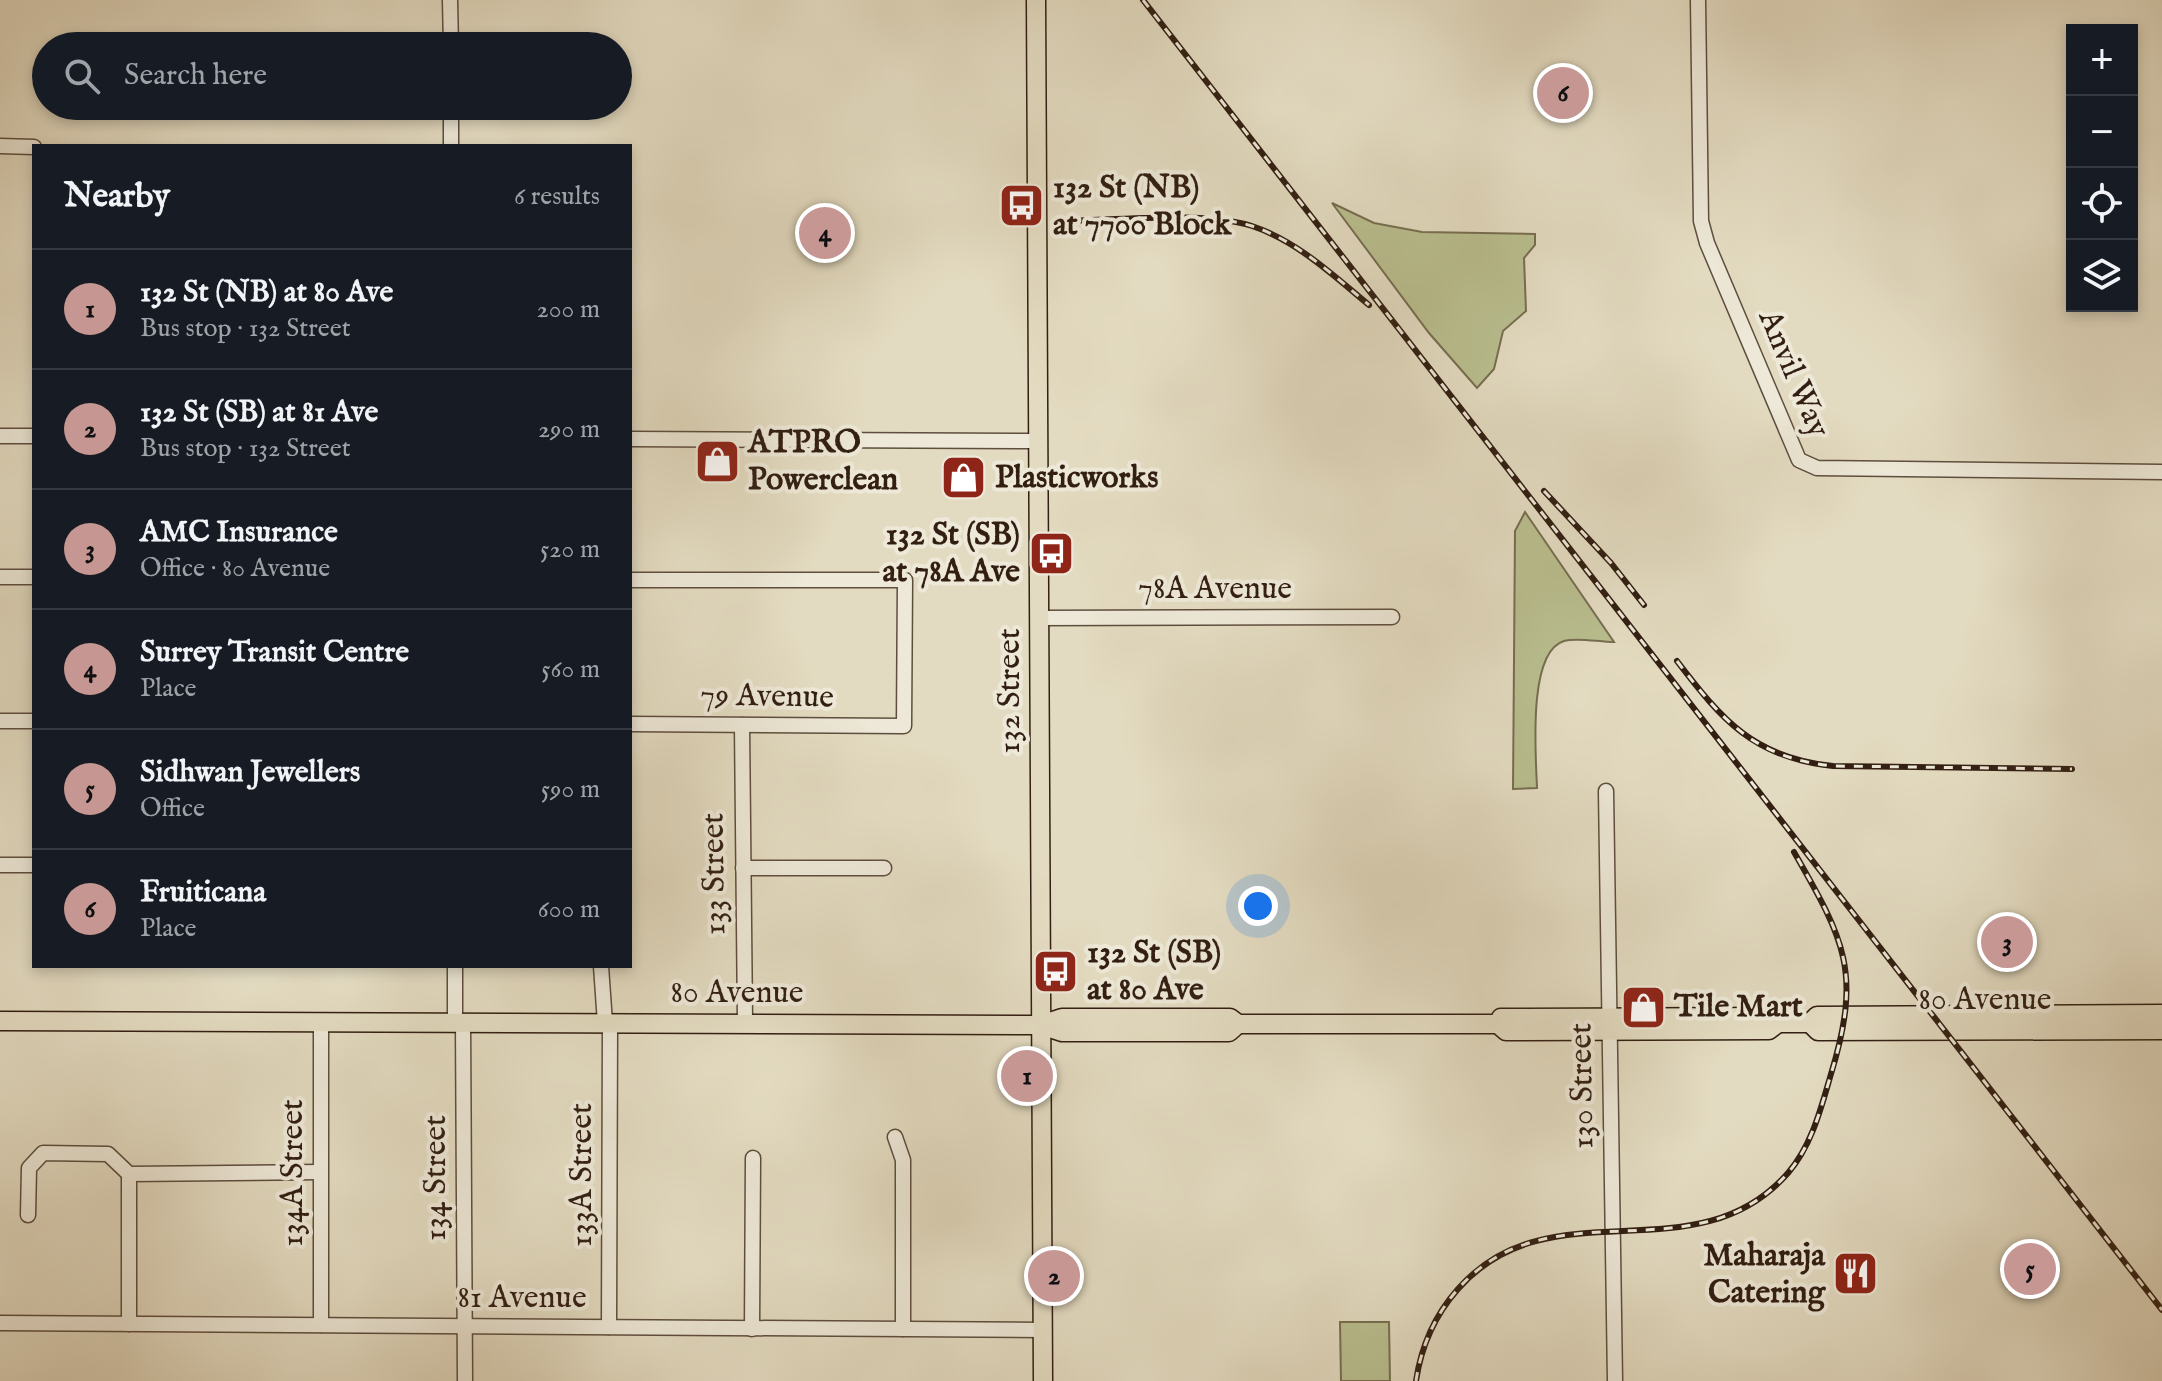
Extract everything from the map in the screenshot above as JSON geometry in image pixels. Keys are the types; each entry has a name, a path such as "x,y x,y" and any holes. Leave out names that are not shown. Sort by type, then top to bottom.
{"main road":[{"name":"132 Street","path":"1036,0 1043,1381"},
{"name":"80 Avenue","path":"0,1021 1041,1025 1062,1032 1229,1032 1238,1024 1498,1024 1506,1031 1611,1024 1769,1030 1778,1023 1810,1023 1817,1016 2162,1014"},
{"path":"2019,1030 2026,1023 2051,1021 2053,1015"},
{"name":"80 Avenue","path":"1810,1023 1818,1031 2162,1030"}],"street":[{"path":"450,0 451,32"},
{"name":"Anvil Way","path":"1698,0 1702,223 1799,460 1817,468 2162,472"},
{"path":"451,120 451,144"},
{"path":"0,146 32,147"},
{"path":"0,436 32,436"},
{"path":"632,439 1039,441"},
{"path":"0,577 32,577"},
{"name":"79 Avenue","path":"632,580 905,580 904,726 632,724"},
{"name":"78A Avenue","path":"1039,618 1392,617"},
{"path":"0,721 32,721"},
{"name":"133 Street","path":"742,725 745,1023"},
{"name":"130 Street","path":"1606,791 1615,1381"},
{"path":"0,865 32,865"},
{"path":"743,868 884,868"},
{"name":"134 Street","path":"455,968 459,1022 465,1381"},
{"name":"133A Street","path":"601,968 608,1023 609,1327"},
{"name":"134A Street","path":"321,1022 321,1325"},
{"path":"895,1137 903,1160 903,1329"},
{"path":"28,1215 29,1168 34,1159 43,1153 108,1154 129,1174 320,1172"},
{"path":"752,1329 753,1158"},
{"path":"129,1174 129,1324"},
{"name":"81 Avenue","path":"0,1323 1043,1330"}],"green space":[{"path":"1332,203 1374,223 1422,232 1535,234 1535,245 1524,258 1526,311 1503,331 1494,369 1477,388 1429,333"},
{"path":"1525,512 1614,642 1569,640 1552,649 1544,664 1536,707 1537,788 1513,789 1515,531"},
{"path":"1340,1322 1389,1322 1390,1381 1341,1381"}],"railway":[{"path":"1143,0 2162,1310"},
{"path":"1066,221 1186,218 1233,221 1252,226 1299,250 1369,305"},
{"path":"1544,491 1611,563 1644,605"},
{"path":"1677,661 1709,701 1742,733 1782,755 1805,762 1833,766 2072,769"},
{"path":"1416,1381 1425,1344 1442,1310 1458,1289 1495,1258 1536,1241 1710,1221 1751,1204 1788,1173 1796,1162 1815,1126 1831,1074 1845,1009 1846,982 1836,934 1794,852"}],"place":[{"name":"Fruiticana","path":"1563,93"},
{"name":"132 St (NB) at 7700 Block","path":"1022,206"},
{"name":"Surrey Transit Centre","path":"825,233"},
{"name":"ATPRO Powerclean","path":"717,461"},
{"name":"Plasticworks","path":"964,478"},
{"name":"132 St (SB) at 78A Ave","path":"1051,553"},
{"name":"AMC Insurance","path":"2007,942"},
{"name":"132 St (SB) at 80 Ave","path":"1056,971"},
{"name":"Tile Mart","path":"1643,1007"},
{"name":"132 St (NB) at 80 Ave","path":"1027,1076"},
{"name":"Sidhwan Jewellers","path":"2030,1269"},
{"name":"Maharaja Catering","path":"1856,1274"},
{"name":"132 St (SB) at 81 Ave","path":"1054,1276"}]}
